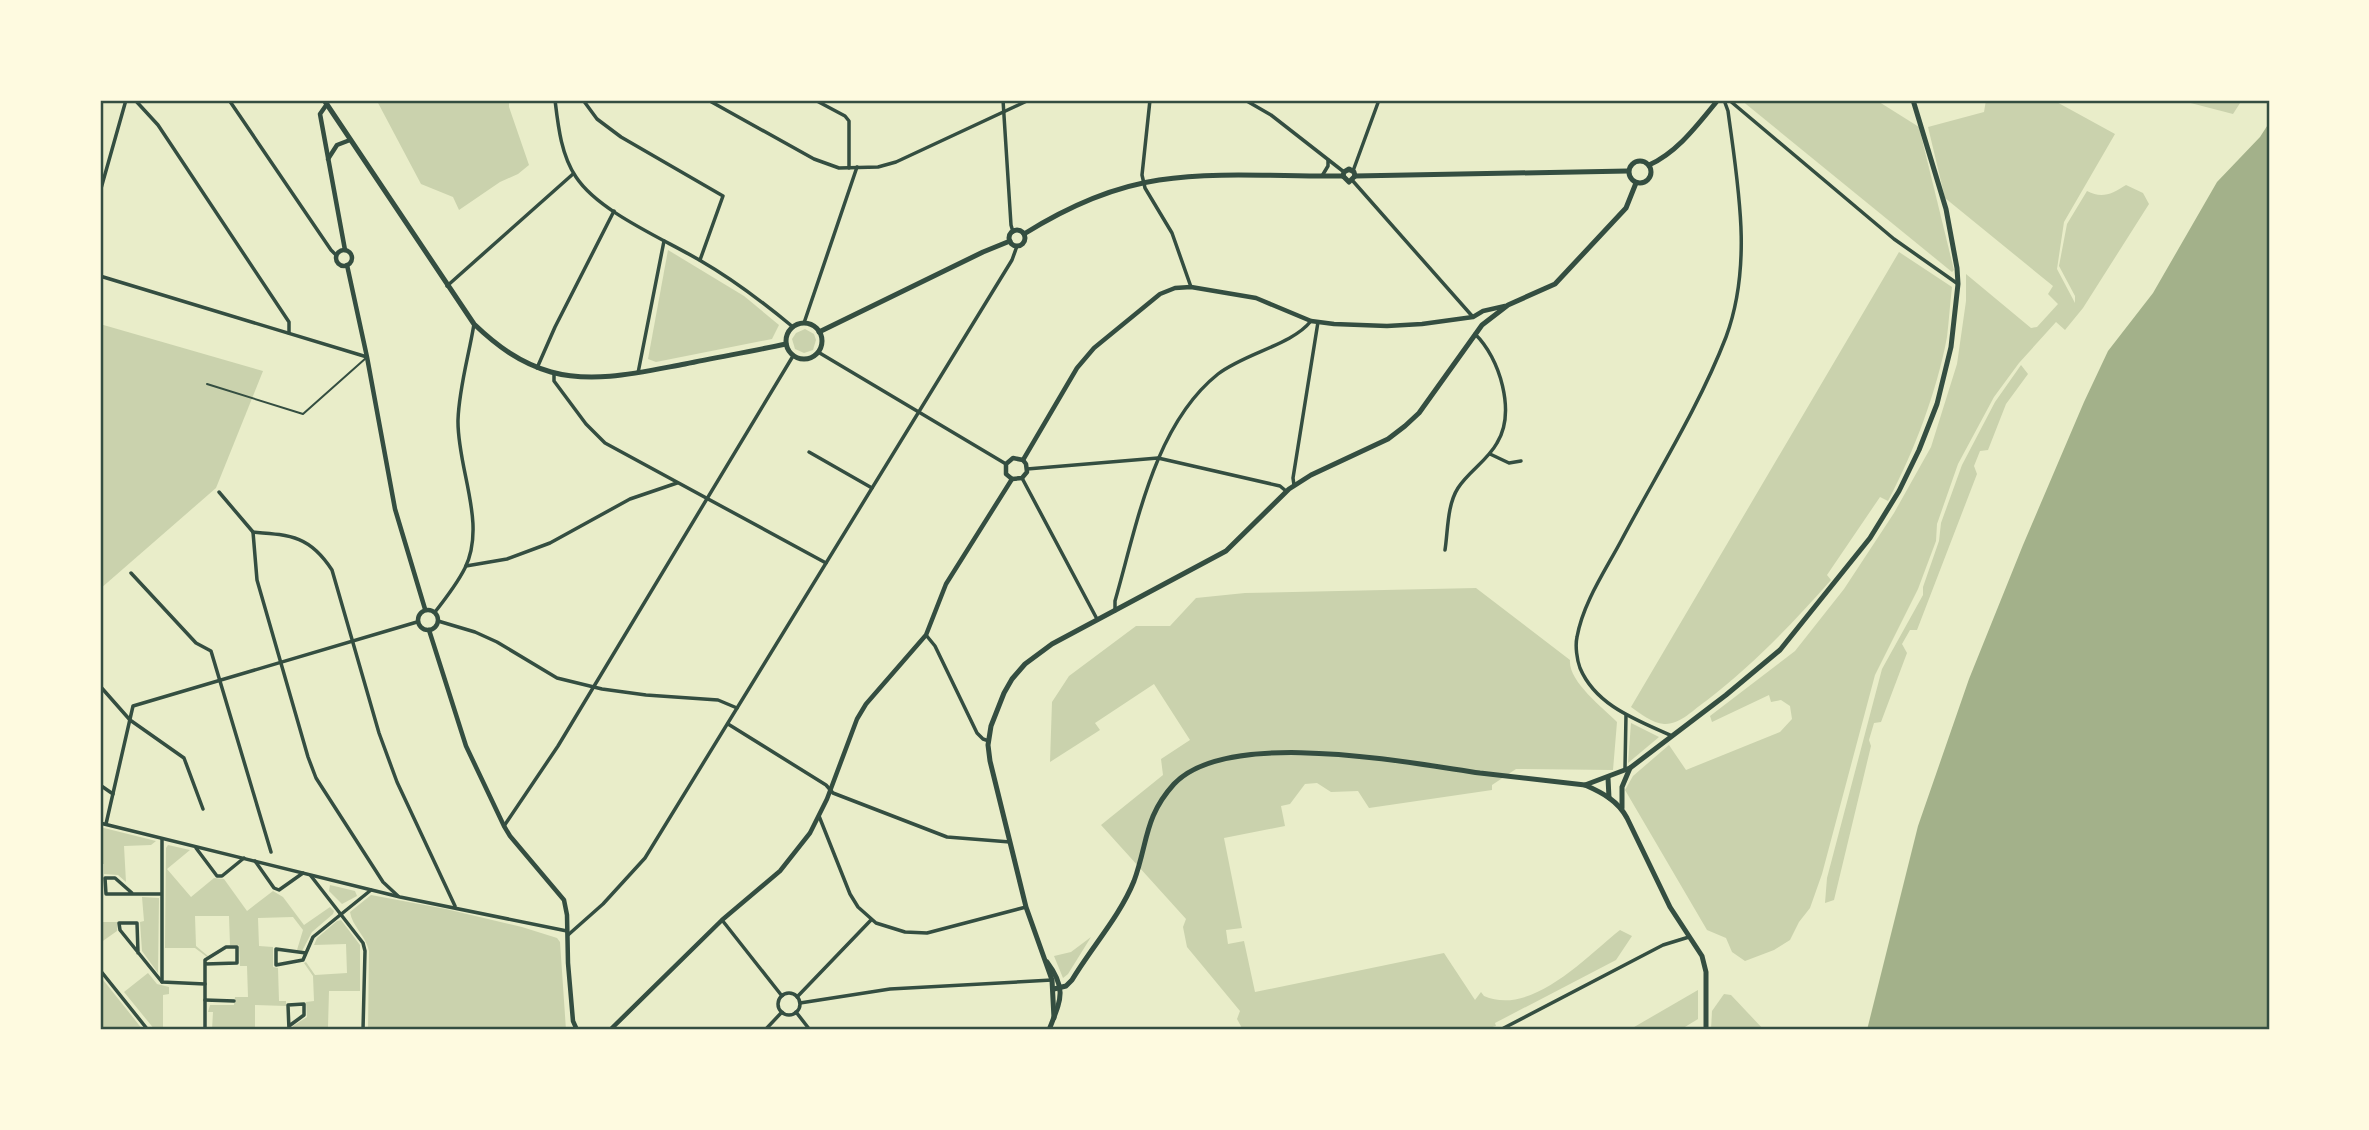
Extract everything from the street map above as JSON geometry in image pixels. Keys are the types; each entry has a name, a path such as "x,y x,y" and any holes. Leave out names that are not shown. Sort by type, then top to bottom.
{"main road":[{"path":"1649,165 1664,159 1718,100"},
{"path":"1586,785 1627,769 1780,650 1870,538 1899,491 1919,450 1937,404 1951,347 1958,284 1946,209 1913,100"},
{"path":"325,102 474,324 496,345 537,368 590,377 638,373 786,344"},
{"path":"1637,160 1649,165 1650,177 1643,183 1636,183 1630,178 1628,171 1631,164 1637,160"},
{"path":"1024,234 1065,211 1144,183 1190,176 1322,176 1343,174 1349,169 1353,176"},
{"path":"1343,174 1345,181 1353,176 1628,171"},
{"path":"1057,988 1042,956 1026,907 990,761 991,726 1012,678 1025,664 1052,644 1226,551 1294,485 1388,439 1405,426 1419,413 1482,325 1508,305 1555,285 1626,208 1636,183"},
{"path":"1010,242 1013,232 1017,230 1024,234"},
{"path":"1010,242 1017,246 1025,241 1024,234"},
{"path":"819,332 983,252 1010,242"},
{"path":"804,323 819,332 822,341 818,352 807,359 793,356 786,344 787,336 793,327 804,323"},
{"path":"1057,988 1072,980 1119,908 1133,881 1150,820 1158,804 1176,782 1194,769 1219,760 1259,754 1337,754 1586,785 1609,798 1622,808 1637,834 1662,892 1682,929 1702,956 1706,972 1706,1030"},
{"path":"1622,808 1622,787 1627,769"},
{"path":"1611,777 1622,787"},
{"path":"1609,798 1611,777"},
{"path":"1042,956 1054,971 1059,1007 1049,1030"}],"street":[{"path":"100,192 126,100"},
{"path":"135,100 158,125 289,322 289,333"},
{"path":"229,100 336,255 338,263 347,265"},
{"path":"555,100 558,127 573,174 582,186 614,211 740,286 793,327"},
{"path":"583,100 597,119 621,136 723,196 700,260"},
{"path":"708,100 814,159 839,168 878,167 896,162 1029,100"},
{"path":"815,100 845,116 849,121 849,167"},
{"path":"1003,100 1013,232"},
{"path":"1150,100 1142,175 1146,191 1172,233 1191,287"},
{"path":"1245,100 1271,115 1343,174"},
{"path":"1379,100 1353,176 1482,325"},
{"path":"1727,100 1894,239 1958,284"},
{"path":"1672,736 1614,709 1589,685 1579,666 1576,639 1583,614 1603,573 1702,391 1726,336 1736,301 1742,237 1739,188 1727,100"},
{"path":"325,102 320,114 345,250 352,258 347,265 395,509 425,610"},
{"path":"328,160 337,145 351,140"},
{"path":"1322,176 1328,166 1328,160"},
{"path":"804,323 857,167"},
{"path":"447,286 573,174"},
{"path":"537,368 614,211"},
{"path":"638,373 664,241"},
{"path":"568,933 603,904 645,858 1012,260 1017,246"},
{"path":"336,255 345,250"},
{"path":"100,276 367,357"},
{"path":"1023,460 1077,368 1094,348 1160,293 1175,288 1191,287 1256,298 1318,323 1387,326 1473,317 1483,311 1508,305"},
{"path":"1115,612 1115,601 1158,457 1184,410 1217,375 1238,360 1302,332 1311,321"},
{"path":"1294,485 1318,323"},
{"path":"435,612 466,566 473,539 473,513 461,456 458,417 474,324"},
{"path":"1446,550 1449,513 1457,489 1499,441 1506,418 1505,393 1497,370 1475,334"},
{"path":"818,352 1006,464"},
{"path":"505,827 558,746 793,356"},
{"path":"554,373 554,381 586,424 605,443 826,563"},
{"path":"809,452 872,488"},
{"path":"1490,454 1510,463 1521,461"},
{"path":"1027,468 1158,457 1280,486 1286,491"},
{"path":"1022,478 1012,479 1006,474 1006,464 1013,458 1023,460"},
{"path":"1023,460 1027,468"},
{"path":"1022,478 1027,468"},
{"path":"1022,478 1098,621"},
{"path":"610,1030 722,920 780,871 810,833 830,790 857,719 866,704 926,635 946,584 1012,479"},
{"path":"466,566 508,559 550,543 630,499 677,483"},
{"path":"219,492 253,532 257,580 316,778 383,882 400,897"},
{"path":"253,532 281,534 302,540 320,552 331,570 379,733 397,782 454,906"},
{"path":"131,573 196,643 211,651 271,852"},
{"path":"417,622 420,613 425,610 435,612"},
{"path":"417,622 423,629 435,627 438,621 435,612"},
{"path":"438,621 497,642 557,678 646,695 718,700 737,708"},
{"path":"106,824 133,706 417,622"},
{"path":"429,630 466,746 505,827 564,900 572,1006 577,1030"},
{"path":"926,635 977,733 989,741"},
{"path":"100,686 130,720 184,758 203,809"},
{"path":"1626,715 1627,769"},
{"path":"727,724 830,790 947,837 1010,842"},
{"path":"100,785 113,794"},
{"path":"819,816 850,894 871,920 897,931 927,933 1026,907"},
{"path":"100,822 400,897 454,906 568,933"},
{"path":"162,838 162,982"},
{"path":"195,846 217,876 222,876 244,859"},
{"path":"254,861 274,888 279,890 303,873"},
{"path":"310,875 363,943 363,1030"},
{"path":"132,893 115,878 106,878 106,894 161,894"},
{"path":"306,953 275,949 276,965 303,960 313,937 371,890"},
{"path":"722,920 782,996"},
{"path":"797,997 871,920"},
{"path":"138,953 138,923 120,923 120,930 138,953 162,982 205,984"},
{"path":"1500,1030 1663,945 1689,937"},
{"path":"205,964 237,963 237,947 226,947 205,960 205,964 205,1030"},
{"path":"100,970 148,1030"},
{"path":"800,1003 890,989 1052,981"},
{"path":"782,1013 778,1003 782,996 791,994 797,997 800,1003"},
{"path":"205,1000 234,1001"},
{"path":"782,1013 787,1015 796,1012 800,1003"},
{"path":"288,1004 304,1004 304,1015 289,1028 288,1004"},
{"path":"796,1012 810,1030"},
{"path":"765,1030 782,1013"}],"lane":[{"path":"207,384 303,414 367,357"}],"shaded area":[{"path":"355,100 509,100 529,165 459,210 453,197 421,184 377,101"},
{"path":"1741,100 1876,100 1919,127 1954,270 1952,272"},
{"path":"1986,100 2053,100 2115,134 2064,222 2057,269 2075,303 2075,296 2059,266 2067,224 2087,191 2097,195 2107,194 2126,185 2143,193 2149,204 2083,308 2065,330 2056,322 2019,363 1994,397 1958,464 1937,524 1936,541 1918,589 1875,675 1822,874 1810,908 1790,940 1774,950 1745,961 1732,952 1726,938 1707,930 1625,790 1633,776 1669,745 1686,770 1780,732 1792,719 1790,706 1781,700 1771,702 1769,695 1712,722 1710,716 1795,651 1844,589 1894,513 1931,447 1957,364 1966,301 1966,274 2031,328 2037,327 2058,304 2048,294 2053,286 1945,198 1928,127 1984,112"},
{"path":"2179,100 2242,100 2233,114"},
{"path":"2269,123 2269,1030 1867,1030 1918,826 1969,679 2084,402 2108,351 2153,293 2217,182 2260,137"},
{"path":"668,250 744,296 779,325 772,339 656,362 648,359"},
{"path":"1899,252 1952,287 1947,337 1931,400 1907,462 1888,501 1880,497 1827,575 1831,580 1756,658 1681,719 1670,724 1651,720 1631,707"},
{"path":"100,324 263,371 216,488 100,589"},
{"path":"805,329 814,334 816,340 813,350 804,353 795,349 792,339 796,333"},
{"path":"2021,365 2028,374 2006,404 1988,450 1980,451 1974,466 1977,474 1917,630 1910,630 1902,644 1907,653 1881,722 1874,723 1869,740 1871,746 1834,900 1825,903 1827,878 1882,669 1923,595 1923,587 1939,541 1941,523 1962,465 1995,402"},
{"path":"1476,588 1570,660 1574,676 1580,685 1617,722 1613,770 1516,769 1492,785 1492,790 1369,808 1358,791 1331,792 1317,783 1305,784 1290,804 1281,806 1285,826 1224,838 1242,928 1226,930 1228,944 1244,941 1255,992 1444,953 1475,1000 1481,992 1484,996 1502,1000 1520,998 1557,981 1620,930 1632,936 1616,960 1495,1023 1496,1026 1482,1030 1243,1030 1237,1019 1240,1011 1187,947 1183,927 1186,919 1101,825 1163,775 1161,759 1190,740 1154,684 1095,723 1100,730 1050,762 1052,702 1069,676 1136,626 1170,626 1196,598 1245,593"},
{"path":"1631,723 1659,737 1628,763"},
{"path":"100,827 156,841 151,845 124,846 126,882 118,875 104,874 104,864 100,864"},
{"path":"168,845 190,850 167,869 191,897 214,878 224,879 247,911 273,891 283,897 304,925 330,907 334,911 312,932 302,951 297,950 303,930 293,917 258,918 259,946 273,947 273,967 278,968 279,1001 286,1001 286,1006 255,1005 255,1030 212,1030 213,1012 208,1012 210,1005 234,1005 235,997 248,997 247,966 240,966 239,945 230,945 229,916 195,916 196,946 207,957 195,948 165,948 166,848"},
{"path":"330,885 355,891 357,896 342,904 329,891"},
{"path":"371,895 446,909 557,938 560,942 566,1030 368,1030 369,951 350,912"},
{"path":"142,897 159,898 158,973 142,951"},
{"path":"341,920 360,945 360,991 329,991 328,1027 359,1029 293,1030 293,1026 307,1017 306,1002 314,1001 313,976 304,963 306,962 315,975 347,973 346,944 314,945 317,938"},
{"path":"100,922 118,922 117,931 100,943"},
{"path":"1091,937 1063,978 1054,956 1071,952"},
{"path":"148,973 157,984 169,987 169,994 163,995 163,1030 155,1030 124,992"},
{"path":"100,976 143,1030 100,1030"},
{"path":"1698,990 1698,1019 1680,1030 1629,1030"},
{"path":"1724,994 1731,995 1764,1030 1711,1030 1712,1011"}]}
